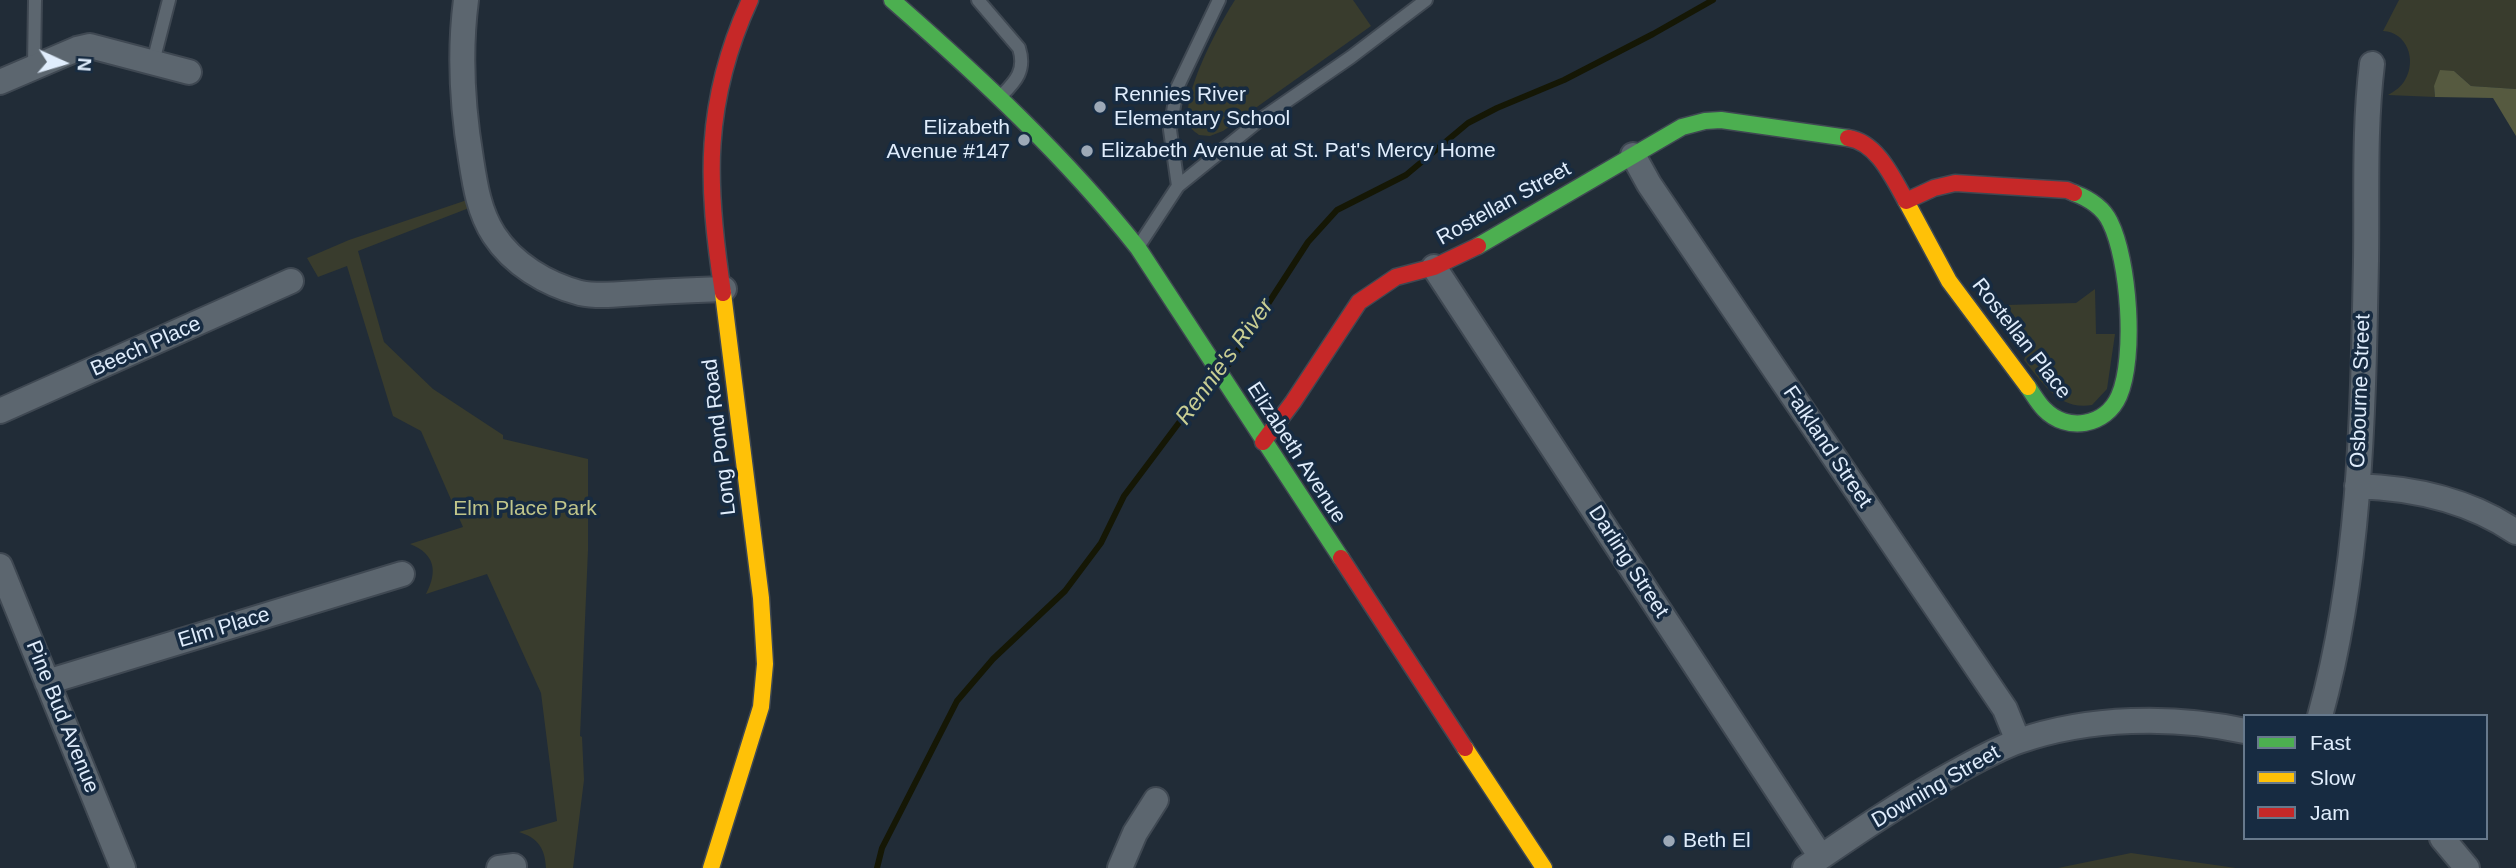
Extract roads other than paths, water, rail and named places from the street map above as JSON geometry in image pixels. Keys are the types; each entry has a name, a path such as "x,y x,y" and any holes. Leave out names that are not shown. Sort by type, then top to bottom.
{"street":[{"path":"466,0 461,34 461,82 475,185 484,217 494,236 511,256 536,274 560,286 583,293 608,295 724,289"},
{"name":"Long Pond Road","path":"711,868 761,707 765,685 763,608 724,289 713,222 711,138 726,61 735,32 750,0"},
{"name":"Elizabeth Avenue","path":"891,0 1001,96 1068,163 1138,248 1234,399 1544,868"},
{"path":"0,82 34,65 77,48 90,46 189,72"},
{"name":"Osbourne Street","path":"2320,714 2340,632 2357,486 2368,104 2372,64"},
{"name":"Rostellan Place","path":"1633,155 1682,128 1705,121 1738,121 1858,139 1870,146 1906,201 1964,303 2044,409 2056,419 2071,424 2101,419 2113,408 2122,390 2127,350 2126,282 2120,250 2102,208 2067,190 1955,183 1934,188 1906,201"},
{"name":"Rostellan Street","path":"1263,442 1293,402 1359,302 1395,277 1434,267 1489,240 1633,155"},
{"name":"Falkland Street","path":"1633,155 1656,195 2005,709 2018,741"},
{"name":"Darling Street","path":"1434,267 1813,862"},
{"name":"Beech Place","path":"0,411 291,281"},
{"path":"2357,486 2398,488 2451,500 2495,517 2516,532"},
{"name":"Pine Bud Avenue","path":"0,566 123,868"},
{"name":"Elm Place","path":"47,682 402,574"},
{"name":"Downing Street","path":"1813,862 1924,790 1985,755 2018,741 2056,730 2096,724 2179,722 2243,731"},
{"path":"1120,868 1135,833 1156,800"},
{"path":"2444,840 2467,868"}],"lane":[{"path":"34,65 35,0"},
{"path":"153,62 169,0"},
{"path":"978,0 1019,48 1022,58 1021,72 1001,96"},
{"path":"1178,186 1170,130 1177,89 1219,0"},
{"path":"1138,248 1178,186 1261,120 1420,2"}],"waterway":[{"name":"Rennie's River","path":"1229,364 1308,242 1337,210 1406,175 1468,123 1564,80 1713,0"},
{"name":"Rennie's River","path":"877,868 882,848 957,701 993,659 1065,591 1101,543 1124,496 1199,396 1213,383"}],"place":[{"name":"Rennies River Elementary School","path":"1100,107"},
{"name":"Elizabeth Avenue #147","path":"1024,140"},
{"name":"Elizabeth Avenue at St. Pat's Mercy Home","path":"1087,151"},
{"name":"Beth El","path":"1669,841"}],"park label":[{"name":"Elm Place Park","path":"525,509"}]}
